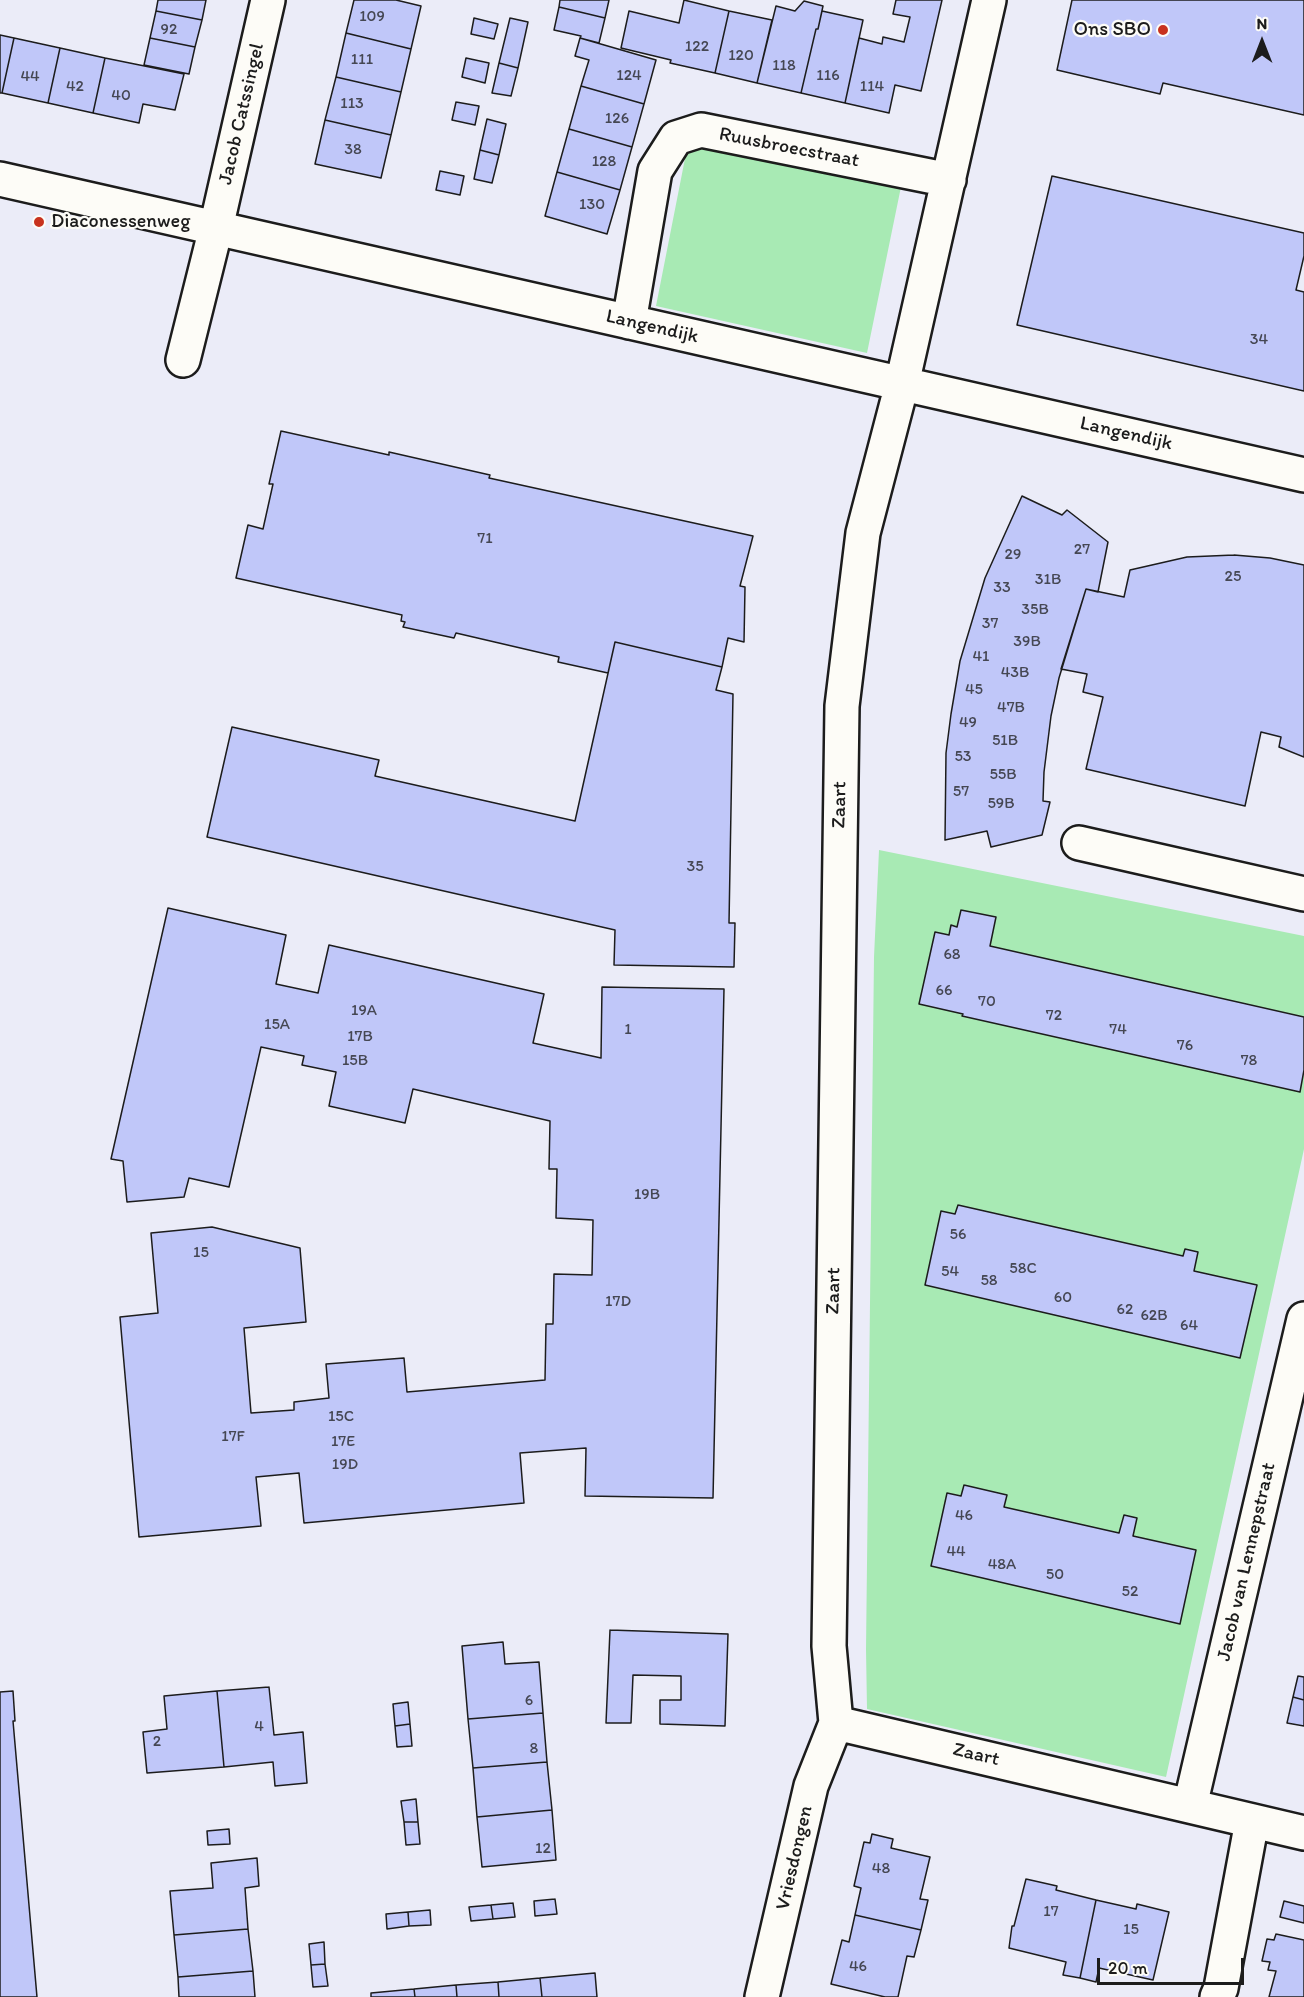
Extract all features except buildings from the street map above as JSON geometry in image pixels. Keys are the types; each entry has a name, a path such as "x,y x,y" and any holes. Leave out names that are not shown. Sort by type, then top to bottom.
{"street":[{"name":"Jacob Catssingel","path":"183,360 268,0"},
{"path":"902,384 989,0"},
{"name":"Ruusbroecstraat","path":"629,321 655,171 676,138 701,130 949,180"},
{"name":"Langendijk","path":"0,179 1304,475"},
{"name":"Zaart","path":"902,384 864,534 842,706 829,1646 836,1723 1304,1833"},
{"path":"1079,843 1304,894"},
{"name":"Jacob van Lennepstraat","path":"1190,1806 1304,1319"},
{"name":"Vriesdongen","path":"762,1997 812,1786 836,1723"},
{"path":"1217,1997 1221,1988 1252,1821"}],"green space":[{"path":"691,128 903,177 867,353 656,306"},
{"path":"879,850 1304,936 1304,1149 1166,1777 867,1709 874,957"}],"place":[{"name":"Ons SBO","path":"1163,30"},
{"name":"Diaconessenweg","path":"39,222"}]}
